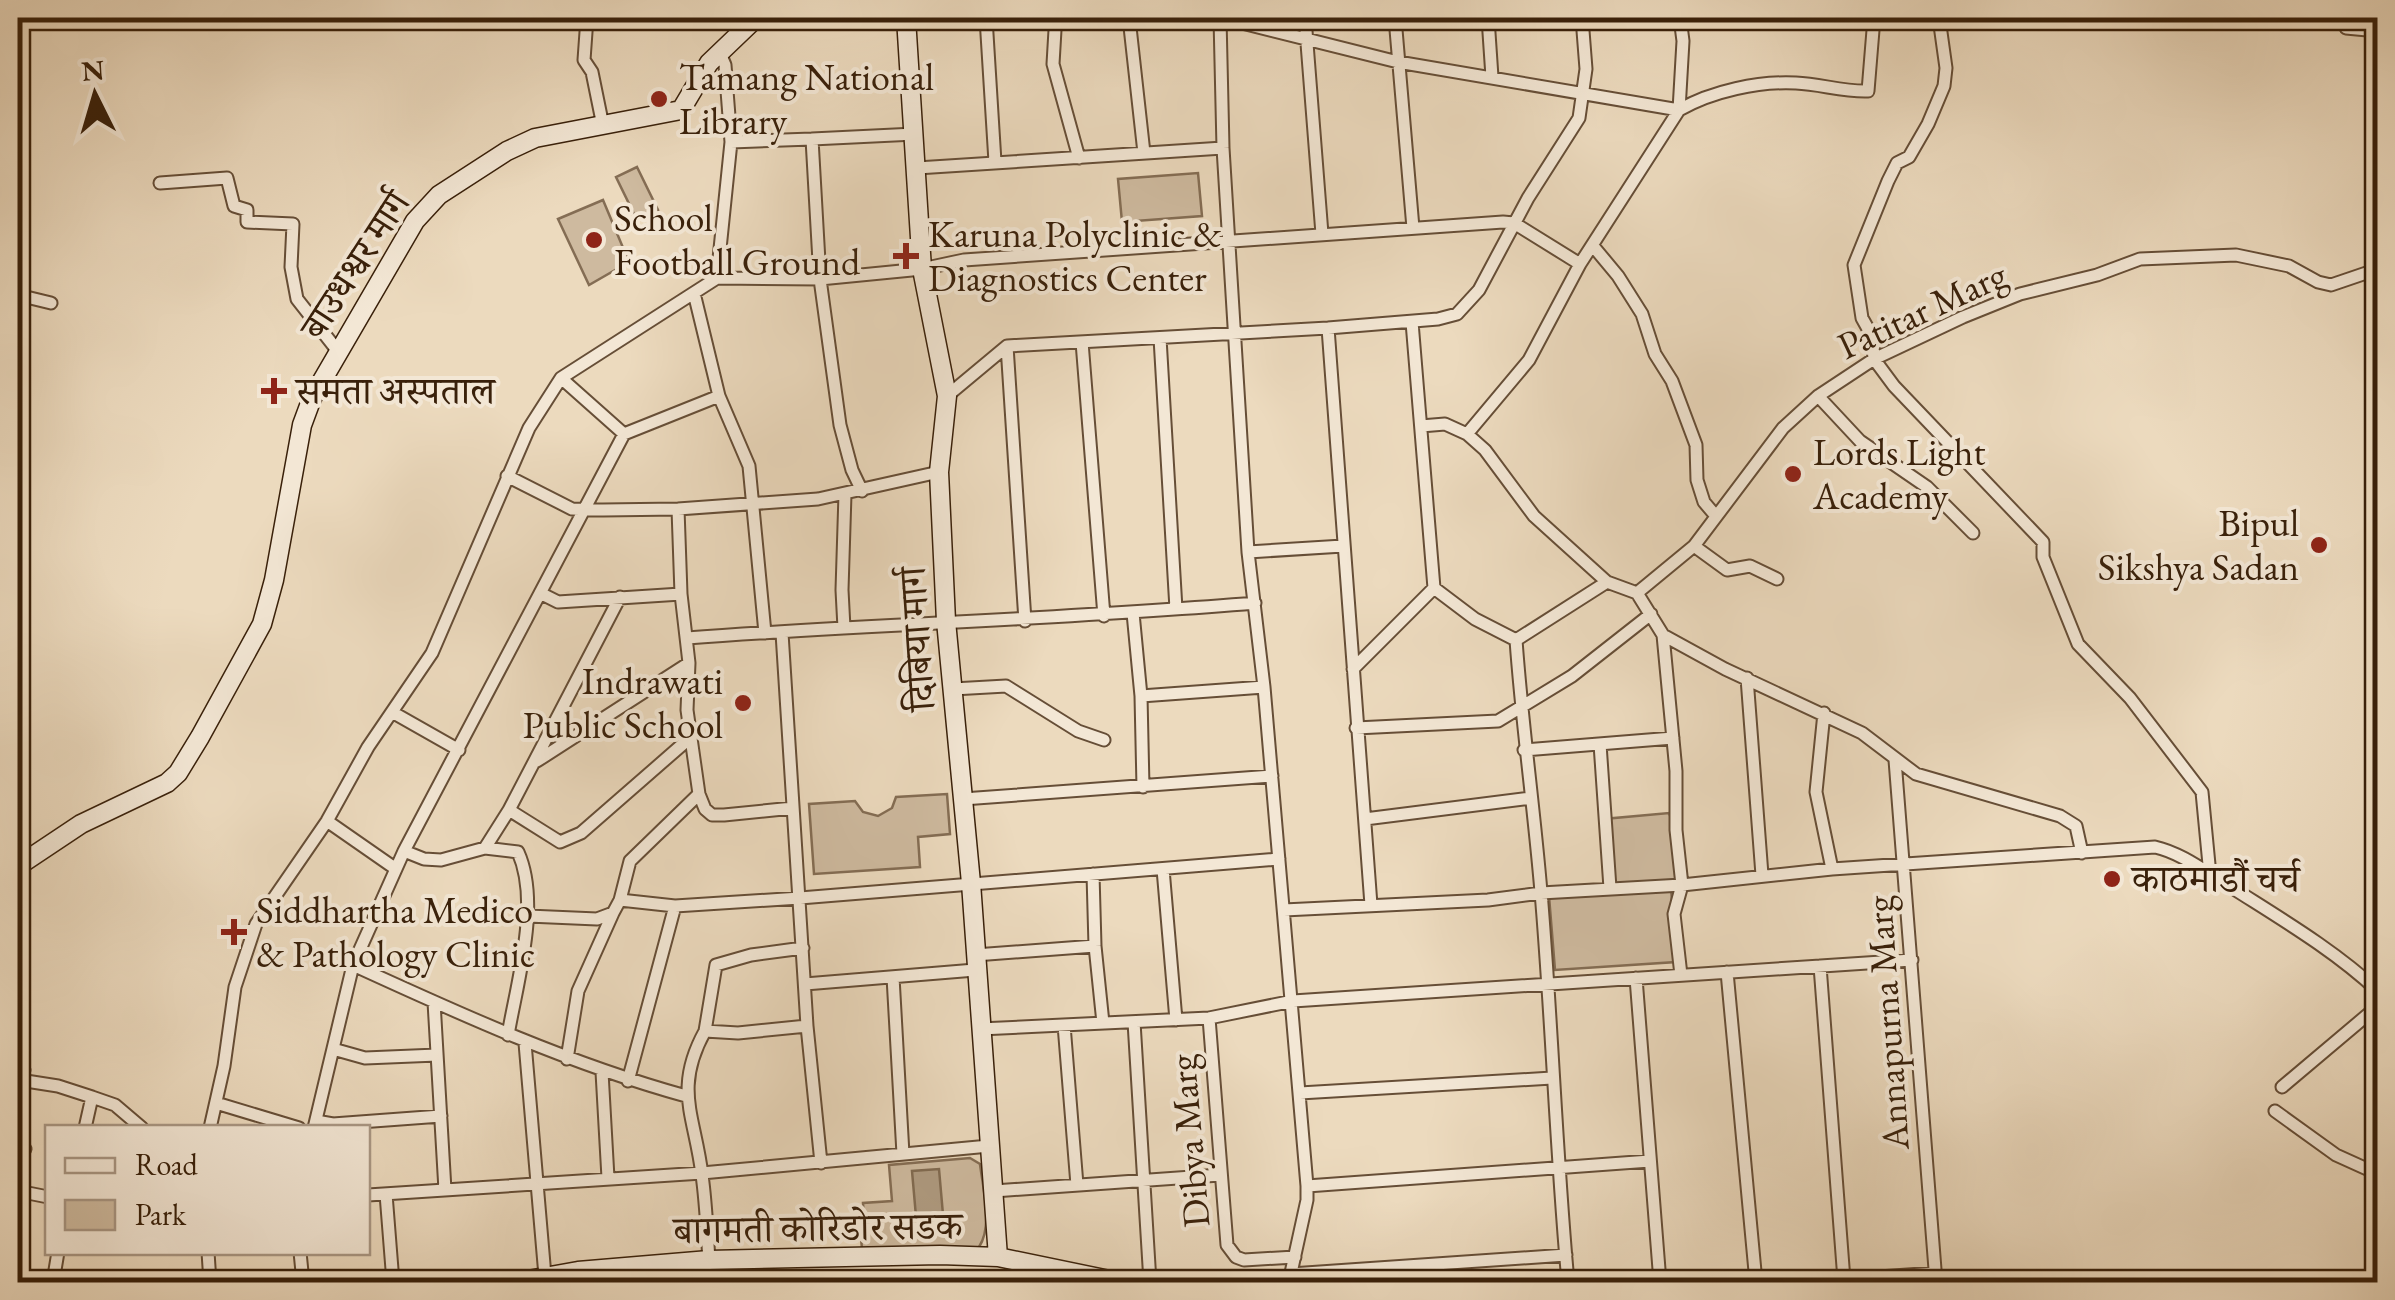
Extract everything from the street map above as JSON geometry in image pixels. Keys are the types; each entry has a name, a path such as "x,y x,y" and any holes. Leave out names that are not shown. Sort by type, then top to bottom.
{"main road":[{"name":"बाउधश्वर मार्ग","path":"18,866 81,824 167,783 193,749 262,624 274,580 302,425 312,398 415,221 439,195 535,138 682,110 709,63 756,18"},
{"name":"दिबिया मार्ग","path":"906,18 922,269 947,396 939,472 946,622 971,883 998,1257"},
{"name":"बागमती कोरिडोर सडक","path":"517,1282 709,1260 998,1257 1118,1282"}],"street":[{"path":"587,18 584,60 592,72 603,126"},
{"path":"986,18 995,162"},
{"path":"1051,18 1053,64 1079,158"},
{"path":"1129,18 1144,153"},
{"path":"1566,1255 1381,1276 1290,1278 1306,1186 1294,1001 1248,552 1223,148 1221,18 1398,62 1680,110"},
{"path":"1305,18 1322,234"},
{"path":"1394,18 1413,228"},
{"path":"1488,18 1492,77"},
{"path":"947,396 1007,346 1328,328 1412,322 1456,314 1468,305 1579,118 1586,68 1582,18"},
{"path":"1680,18 1680,110"},
{"path":"1467,434 1529,360 1580,264 1680,110 1744,88 1796,83 1844,92 1868,91 1874,18"},
{"path":"1939,18 1946,68 1944,86 1908,157 1897,163 1854,265 1862,318 1872,336 1874,359 1894,386 2043,542 2043,557 2078,644 2130,698 2202,792 2210,875"},
{"path":"2346,28 2378,31"},
{"path":"717,278 731,142 726,65 720,53"},
{"path":"731,142 914,134"},
{"path":"812,139 820,280 840,425 862,491"},
{"path":"917,168 1223,148"},
{"path":"160,183 227,178 234,206 247,210 247,222 293,224 291,266 297,299 338,350"},
{"path":"211,1125 235,988 256,924 327,822 368,747 432,653 529,428 561,378 717,278 820,280 922,269 964,260 1514,223 1580,264"},
{"path":"1593,246 1642,314 1655,354 1672,380 1696,445 1697,480 1704,502 1716,515"},
{"name":"Patitar Marg","path":"1637,593 1694,546 1784,428 1818,396 1874,359 1963,317 2020,294 2140,259 2236,255 2290,266 2331,285 2378,269"},
{"path":"18,294 51,303"},
{"path":"694,294 719,396 749,466 764,633"},
{"path":"1412,322 1434,588 1474,619 1516,640"},
{"path":"1328,328 1371,904"},
{"path":"1160,338 1176,610"},
{"path":"1082,342 1104,616"},
{"path":"1007,346 1024,621"},
{"path":"561,378 624,434"},
{"path":"440,1116 315,1124 353,965 404,852 624,434 719,396"},
{"path":"1818,396 1860,440 1926,487 1973,533"},
{"path":"1421,426 1445,424 1467,434 1484,450 1534,516 1607,582 1637,593 1663,635 1682,885 1674,914 1681,975"},
{"path":"507,476 572,509 678,510 818,499 939,472"},
{"path":"844,628 845,494"},
{"path":"678,510 689,664 687,710 699,794 712,815 793,808"},
{"path":"1248,552 1343,546"},
{"path":"1694,546 1727,570 1750,566 1777,579"},
{"path":"1516,640 1607,582"},
{"path":"1353,669 1434,588"},
{"path":"540,593 558,602 681,594"},
{"path":"485,848 509,810 620,598"},
{"path":"687,638 1024,621 1255,603"},
{"path":"1133,613 1141,696 1143,786"},
{"path":"1356,728 1498,721 1572,676 1651,614"},
{"path":"782,632 807,1026 821,1162"},
{"path":"1663,635 1862,733 1916,774 2060,816 2076,826 2082,853"},
{"path":"1516,640 1541,892 1568,1282"},
{"path":"534,763 689,664"},
{"path":"1747,678 1762,876"},
{"path":"953,689 1006,686 1078,731 1104,740"},
{"path":"1141,696 1264,686"},
{"path":"392,712 460,750"},
{"path":"1824,714 1816,792 1832,869"},
{"path":"509,810 560,842 581,833 691,737"},
{"path":"1524,750 1673,738"},
{"path":"1600,744 1610,888"},
{"name":"Annapurna Marg","path":"1895,760 1936,1278"},
{"path":"963,799 1272,776"},
{"path":"568,1059 578,991 620,900 630,861 699,794"},
{"path":"1365,819 1532,798"},
{"path":"327,822 396,869"},
{"path":"1284,910 1488,900 1541,892 1682,885 1832,869 2155,847 2210,875 2355,970 2378,991"},
{"path":"404,852 440,860 485,848 518,852 528,916 508,1035"},
{"path":"620,900 675,906 1279,859"},
{"path":"1163,869 1176,1020"},
{"path":"1094,874 1102,1023"},
{"path":"628,1080 675,906"},
{"path":"528,916 598,919 613,913"},
{"path":"805,984 892,977 1095,946"},
{"path":"709,1260 702,1172 686,1096 694,1052 705,1032 716,965 752,954 803,948"},
{"path":"980,1029 1209,1018 1294,1001 1912,960"},
{"path":"353,965 525,1043 602,1072 686,1096"},
{"path":"1820,966 1844,1280"},
{"path":"1727,972 1756,1282"},
{"path":"892,977 903,1154"},
{"path":"1636,978 1660,1282"},
{"path":"434,1002 444,1190"},
{"path":"2282,1086 2378,1006"},
{"name":"Dibya Marg","path":"1209,1018 1225,1232 1232,1252 1244,1260 1295,1257"},
{"name":"Dibya Marg","path":"1134,1022 1150,1282"},
{"path":"1064,1025 1076,1186"},
{"path":"705,1032 738,1034 807,1026"},
{"path":"525,1043 546,1276"},
{"path":"333,1049 366,1058 437,1055"},
{"path":"602,1072 608,1178"},
{"path":"23,1074 115,1106 138,1125"},
{"path":"1300,1093 1552,1078"},
{"path":"86,1125 92,1096"},
{"path":"216,1103 289,1125"},
{"path":"2275,1111 2336,1155 2378,1174"},
{"path":"370,1195 702,1172 989,1146"},
{"path":"1306,1186 1650,1161"},
{"path":"994,1192 1220,1174"},
{"path":"18,1191 45,1196"},
{"path":"386,1194 393,1282"},
{"path":"53,1282 58,1255"},
{"path":"208,1255 210,1282"},
{"path":"300,1255 303,1282"},
{"path":"1807,1282 1936,1278"}],"green space":[{"path":"637,167 658,210 637,220 616,177"},
{"path":"1198,173 1202,216 1122,222 1118,179"},
{"name":"School Football Ground","path":"603,200 629,262 589,285 558,219"},
{"path":"947,794 950,834 918,837 920,867 814,874 809,804 855,801 863,812 878,816 892,808 896,797"},
{"path":"1669,813 1680,883 1610,888 1604,819"},
{"path":"1671,887 1676,962 1555,970 1549,896"},
{"path":"970,1158 980,1164 986,1207 979,1247 862,1249 863,1203 892,1201 889,1165"},
{"path":"735,1270 735,1277 720,1278 719,1282 564,1282"}],"shaded area":[{"path":"939,1169 944,1226 917,1228 912,1171"}],"place":[{"name":"Tamang National Library","path":"659,99"},
{"name":"School Football Ground","path":"594,240"},
{"name":"Karuna Polyclinic & Diagnostics Center","path":"906,256"},
{"name":"समता अस्पताल","path":"274,391"},
{"name":"Lords Light Academy","path":"1793,474"},
{"name":"Bipul Sikshya Sadan","path":"2319,545"},
{"name":"Indrawati Public School","path":"743,703"},
{"name":"काठमाडौं चर्च","path":"2112,879"},
{"name":"Siddhartha Medico & Pathology Clinic","path":"234,932"}]}
